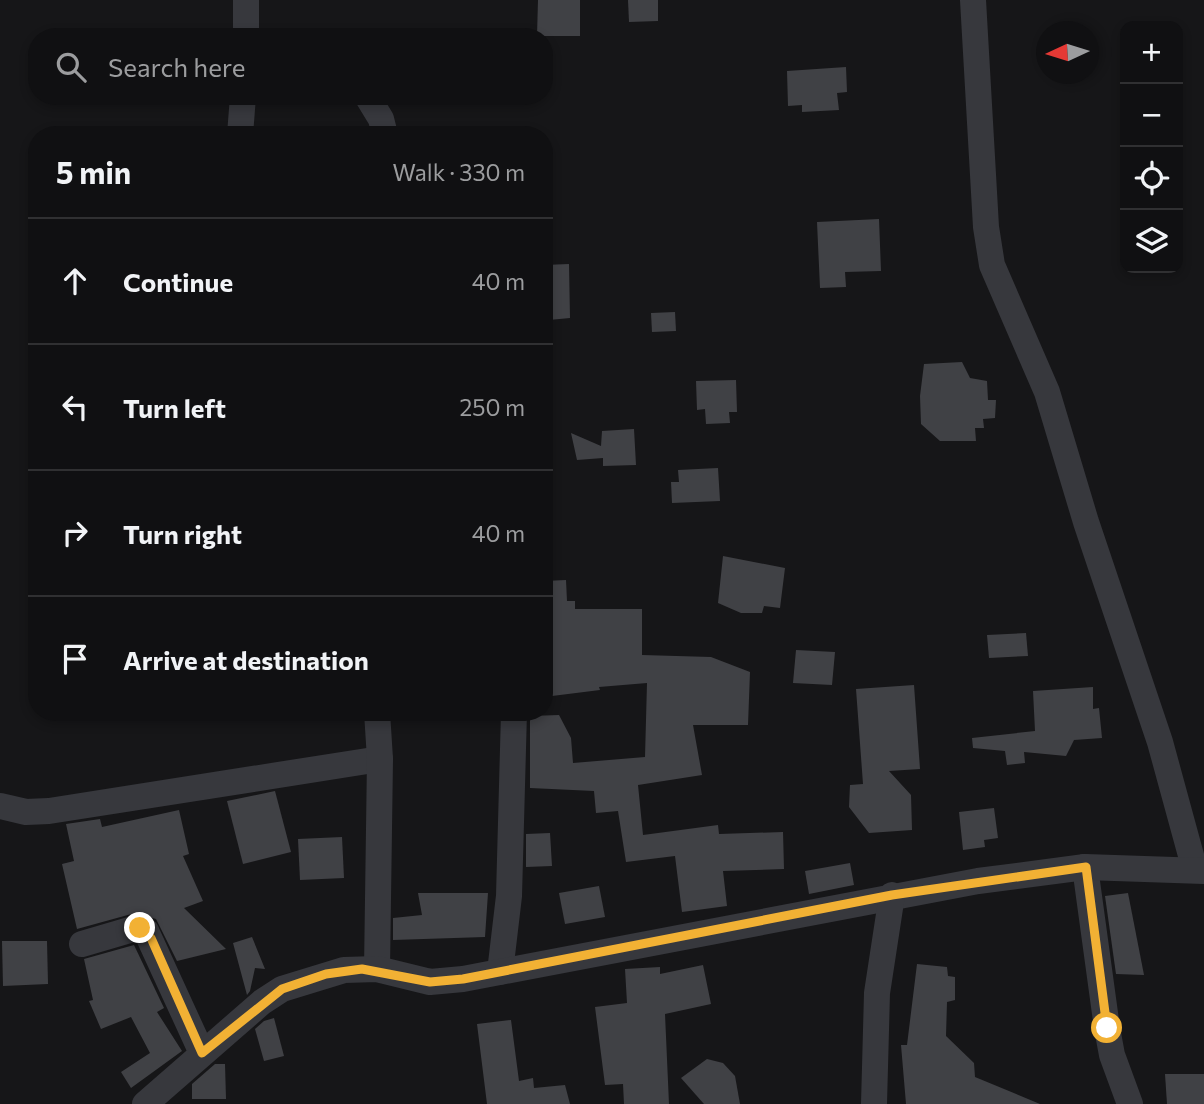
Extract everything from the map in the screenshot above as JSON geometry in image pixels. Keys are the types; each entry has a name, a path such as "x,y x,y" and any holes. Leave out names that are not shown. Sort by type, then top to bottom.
{"street":[{"path":"246,0 246,28"},
{"path":"145,1104 202,1053 282,989 335,972 377,969 430,982 500,972 892,895 1086,867 1200,870 1047,392 992,265 986,227 973,0"},
{"path":"241,126 242,105"},
{"path":"372,105 383,126"},
{"path":"377,969 380,759 378,721"},
{"path":"500,972 513,831 514,721"},
{"path":"0,806 26,812 49,811 380,759"},
{"path":"1086,867 1107,1028 1112,1055 1129,1104"},
{"path":"874,1104 877,993 892,895"},
{"path":"82,944 133,929 146,931 202,1053"}],"building":[{"path":"538,0 580,0 580,36 553,36 553,28 537,28"},
{"path":"628,0 658,0 658,21 629,22"},
{"path":"846,67 847,92 837,93 839,110 802,112 802,105 788,106 787,71"},
{"path":"879,219 881,271 845,272 846,287 820,288 817,222"},
{"path":"569,264 570,318 553,320 553,265"},
{"path":"675,312 676,331 652,332 651,313"},
{"path":"962,362 970,378 987,381 988,400 996,400 995,418 983,419 984,428 975,428 976,441 940,441 921,424 920,396 924,364"},
{"path":"736,380 737,412 729,412 730,423 706,424 705,409 697,410 696,381"},
{"path":"634,429 636,465 603,466 603,458 577,460 571,433 601,446 602,431"},
{"path":"718,468 720,501 672,503 671,482 679,482 678,470"},
{"path":"723,556 785,568 780,608 764,606 762,613 741,613 718,603"},
{"path":"566,580 567,601 575,601 575,609 642,609 642,655 711,657 750,672 748,725 693,725 702,775 638,785 643,835 718,825 719,834 783,832 784,869 723,871 727,906 682,912 675,856 626,862 618,811 596,813 594,791 530,788 530,721 553,721 553,715 559,715 571,738 573,763 645,757 647,683 599,687 600,690 553,696 553,581"},
{"path":"1026,633 1028,656 989,658 987,635"},
{"path":"796,650 835,652 832,685 793,683"},
{"path":"914,685 920,769 889,771 911,795 912,830 869,833 849,807 850,785 863,784 856,689"},
{"path":"1093,687 1093,709 1099,708 1102,738 1074,740 1066,756 1024,752 1025,763 1007,765 1005,751 973,748 972,738 1035,731 1033,691"},
{"path":"275,791 291,852 243,864 227,801"},
{"path":"994,808 998,838 984,840 985,847 963,850 959,812"},
{"path":"179,810 189,854 183,856 203,901 184,908 226,949 177,961 156,919 135,913 77,929 62,864 74,861 66,824 100,819 102,827"},
{"path":"550,833 552,866 526,867 526,834"},
{"path":"342,837 344,878 300,880 298,839"},
{"path":"850,863 854,885 809,894 805,871"},
{"path":"599,886 605,917 565,924 559,893"},
{"path":"418,893 488,893 485,937 393,940 393,918 422,915"},
{"path":"1128,893 1144,975 1116,974 1105,896"},
{"path":"252,937 265,969 255,968 247,995 233,943"},
{"path":"2,941 47,941 48,984 3,986"},
{"path":"134,945 164,1008 157,1012 182,1051 131,1088 121,1072 150,1053 131,1017 101,1029 89,1001 93,1000 84,959"},
{"path":"917,964 947,967 948,976 955,977 955,1000 947,1002 946,1036 974,1063 975,1077 1040,1104 906,1104 901,1045 907,1045"},
{"path":"703,965 711,1004 665,1014 669,1104 624,1104 623,1084 605,1085 595,1007 627,1003 625,969 660,967 660,974"},
{"path":"274,1018 284,1056 264,1061 255,1029 264,1021"},
{"path":"511,1020 519,1081 533,1078 534,1088 565,1085 570,1104 487,1104 477,1024"},
{"path":"707,1059 723,1063 735,1076 740,1104 704,1104 681,1078"},
{"path":"215,1064 225,1064 226,1099 192,1099 192,1084"},
{"path":"1165,1074 1204,1074 1204,1104 1167,1104"}],"route":[{"path":"140,928 151,938 202,1053 262,1002 282,989 345,970 377,969 430,982 463,979 892,895 1086,867 1093,939 1104,995 1107,1028"}]}
